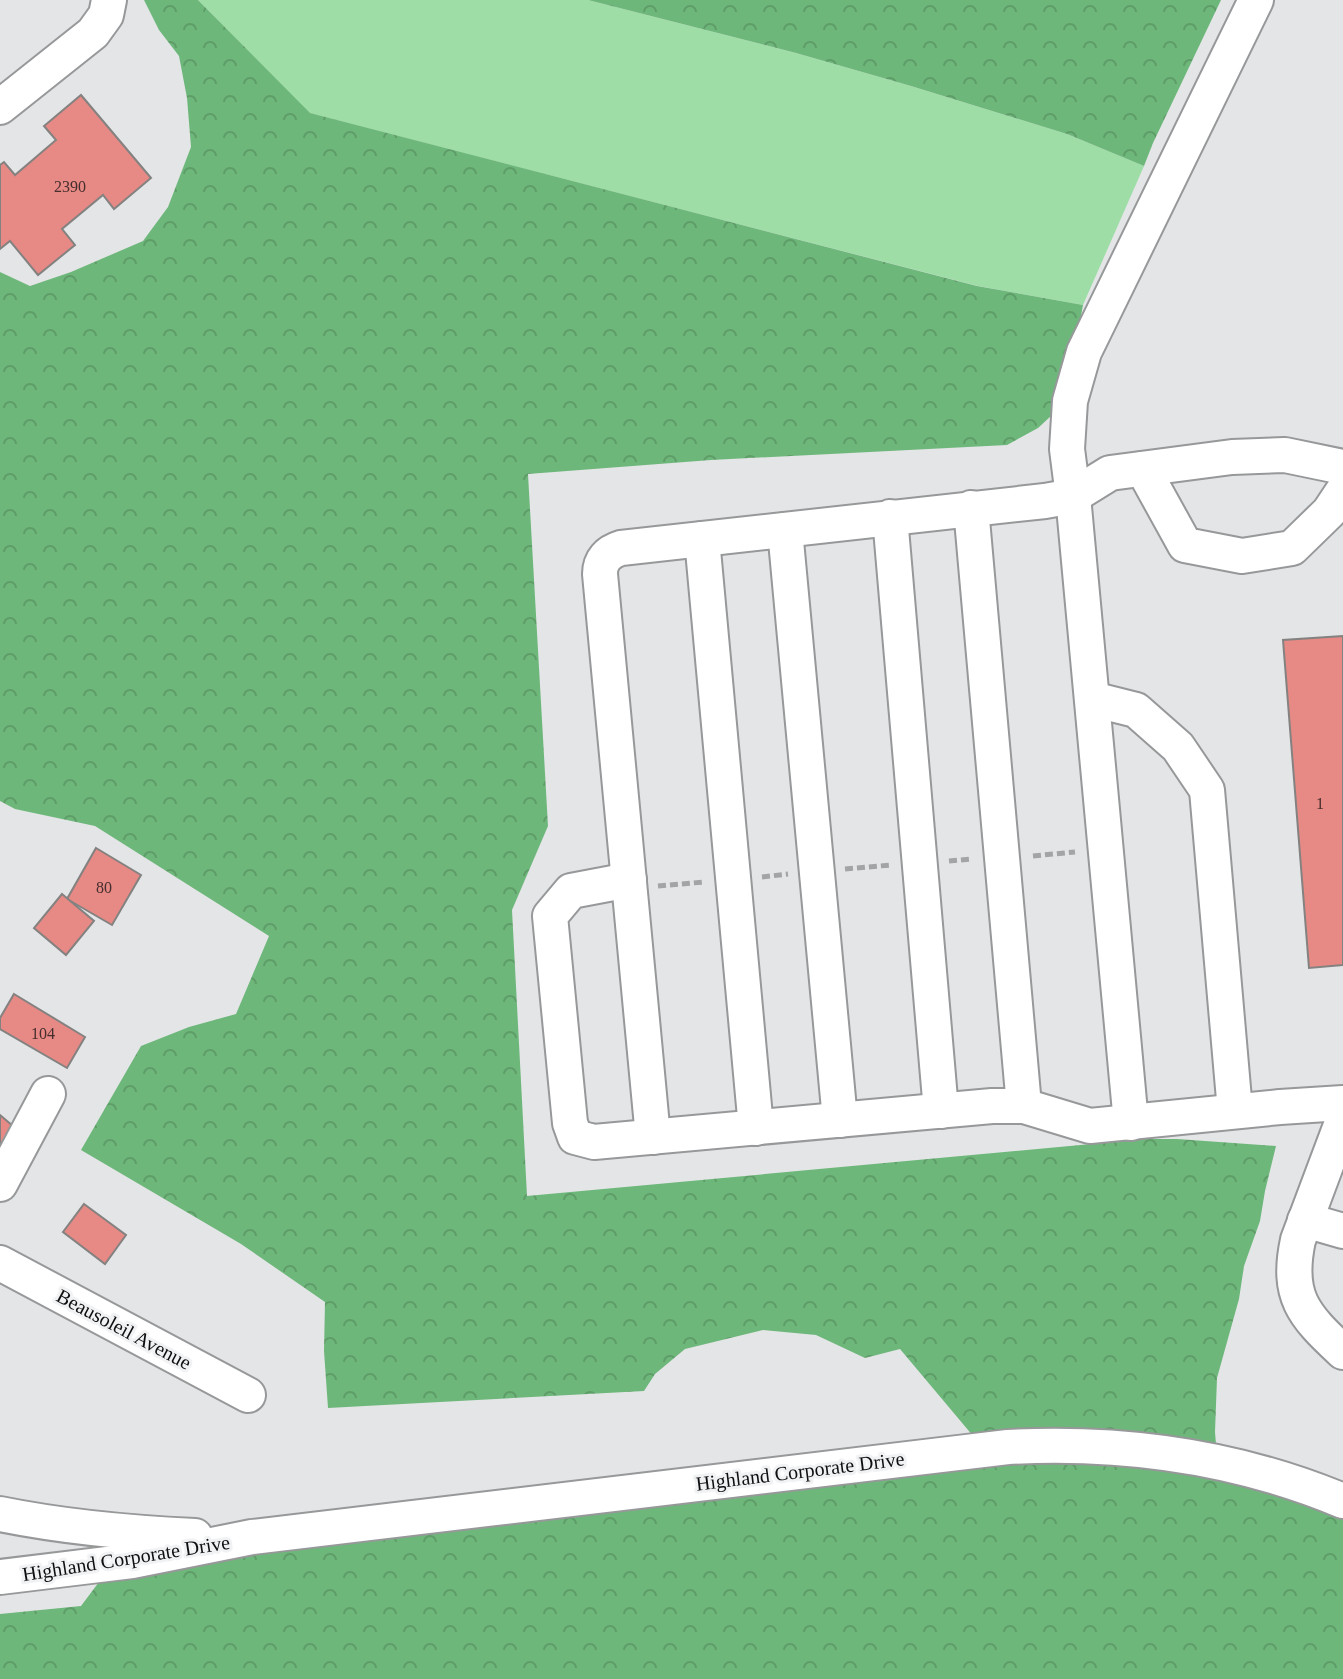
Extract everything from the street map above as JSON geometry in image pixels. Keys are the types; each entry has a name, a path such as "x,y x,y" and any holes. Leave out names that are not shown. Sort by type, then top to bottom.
{"street":[{"path":"0,107 93,33 106,15 109,0"},
{"path":"1131,1123 1067,449 1070,401 1084,352 1256,0"},
{"path":"653,1137 600,568 609,553 621,548 1045,501 1073,496 1110,473 1258,455 1285,455 1343,467"},
{"path":"1143,469 1185,545 1242,556 1292,548 1329,512 1343,491"},
{"path":"971,508 1024,1106"},
{"path":"890,517 941,1111"},
{"path":"785,530 840,1120"},
{"path":"702,539 756,1128"},
{"path":"1092,699 1136,710 1178,747 1207,790 1235,1111"},
{"path":"629,884 571,891 550,916 568,1107 575,1137 594,1142 992,1106 1024,1106 1090,1126 1343,1103"},
{"path":"0,1184 48,1094"},
{"path":"1343,1120 1305,1220 1294,1260 1293,1277 1296,1292 1309,1318 1343,1352"},
{"path":"1305,1220 1343,1231"},
{"name":"Beausoleil Avenue","path":"0,1263 248,1395"},
{"name":"Highland Corporate Drive","path":"0,1577 132,1561 252,1537 1008,1447 1094,1445 1185,1455 1272,1476 1343,1501"},
{"name":"Highland Corporate Drive","path":"0,1514 40,1522 132,1532 252,1537"}],"path":[{"path":"629,884 734,879 1106,847"}],"green space":[{"path":"144,0 198,0 310,113 977,286 1083,305 1065,403 1038,428 1007,445 711,460 528,474 548,826 512,910 527,1196 1145,1139 1276,1146 1260,1221 1244,1266 1239,1299 1217,1378 1215,1432 1218,1469 1343,1511 1343,1679 0,1679 0,1614 81,1606 102,1578 108,1552 984,1449 900,1349 865,1358 816,1335 763,1330 685,1349 655,1374 644,1391 328,1408 325,1302 241,1244 81,1150 141,1046 189,1027 236,1014 269,936 95,826 15,809 0,801 0,272 30,286 71,272 143,241 168,207 191,147 187,98 179,56 159,30"},
{"path":"198,0 588,0 911,86 1067,134 1144,166 1083,305 978,286 309,113"},
{"path":"588,0 1221,0 1144,166 1067,134 911,86"}],"building":[{"path":"81,95 151,178 114,209 103,195 62,229 75,245 38,275 10,241 0,249 0,165 4,162 15,175 56,140 44,126"},
{"path":"1343,636 1343,965 1309,968 1283,640"},
{"path":"96,848 141,875 112,925 67,899"},
{"path":"62,894 94,921 66,955 34,928"},
{"path":"14,994 85,1037 67,1068 0,1029 0,1018"},
{"path":"0,1115 21,1133 0,1159"},
{"path":"84,1204 126,1235 105,1264 63,1232"}]}
